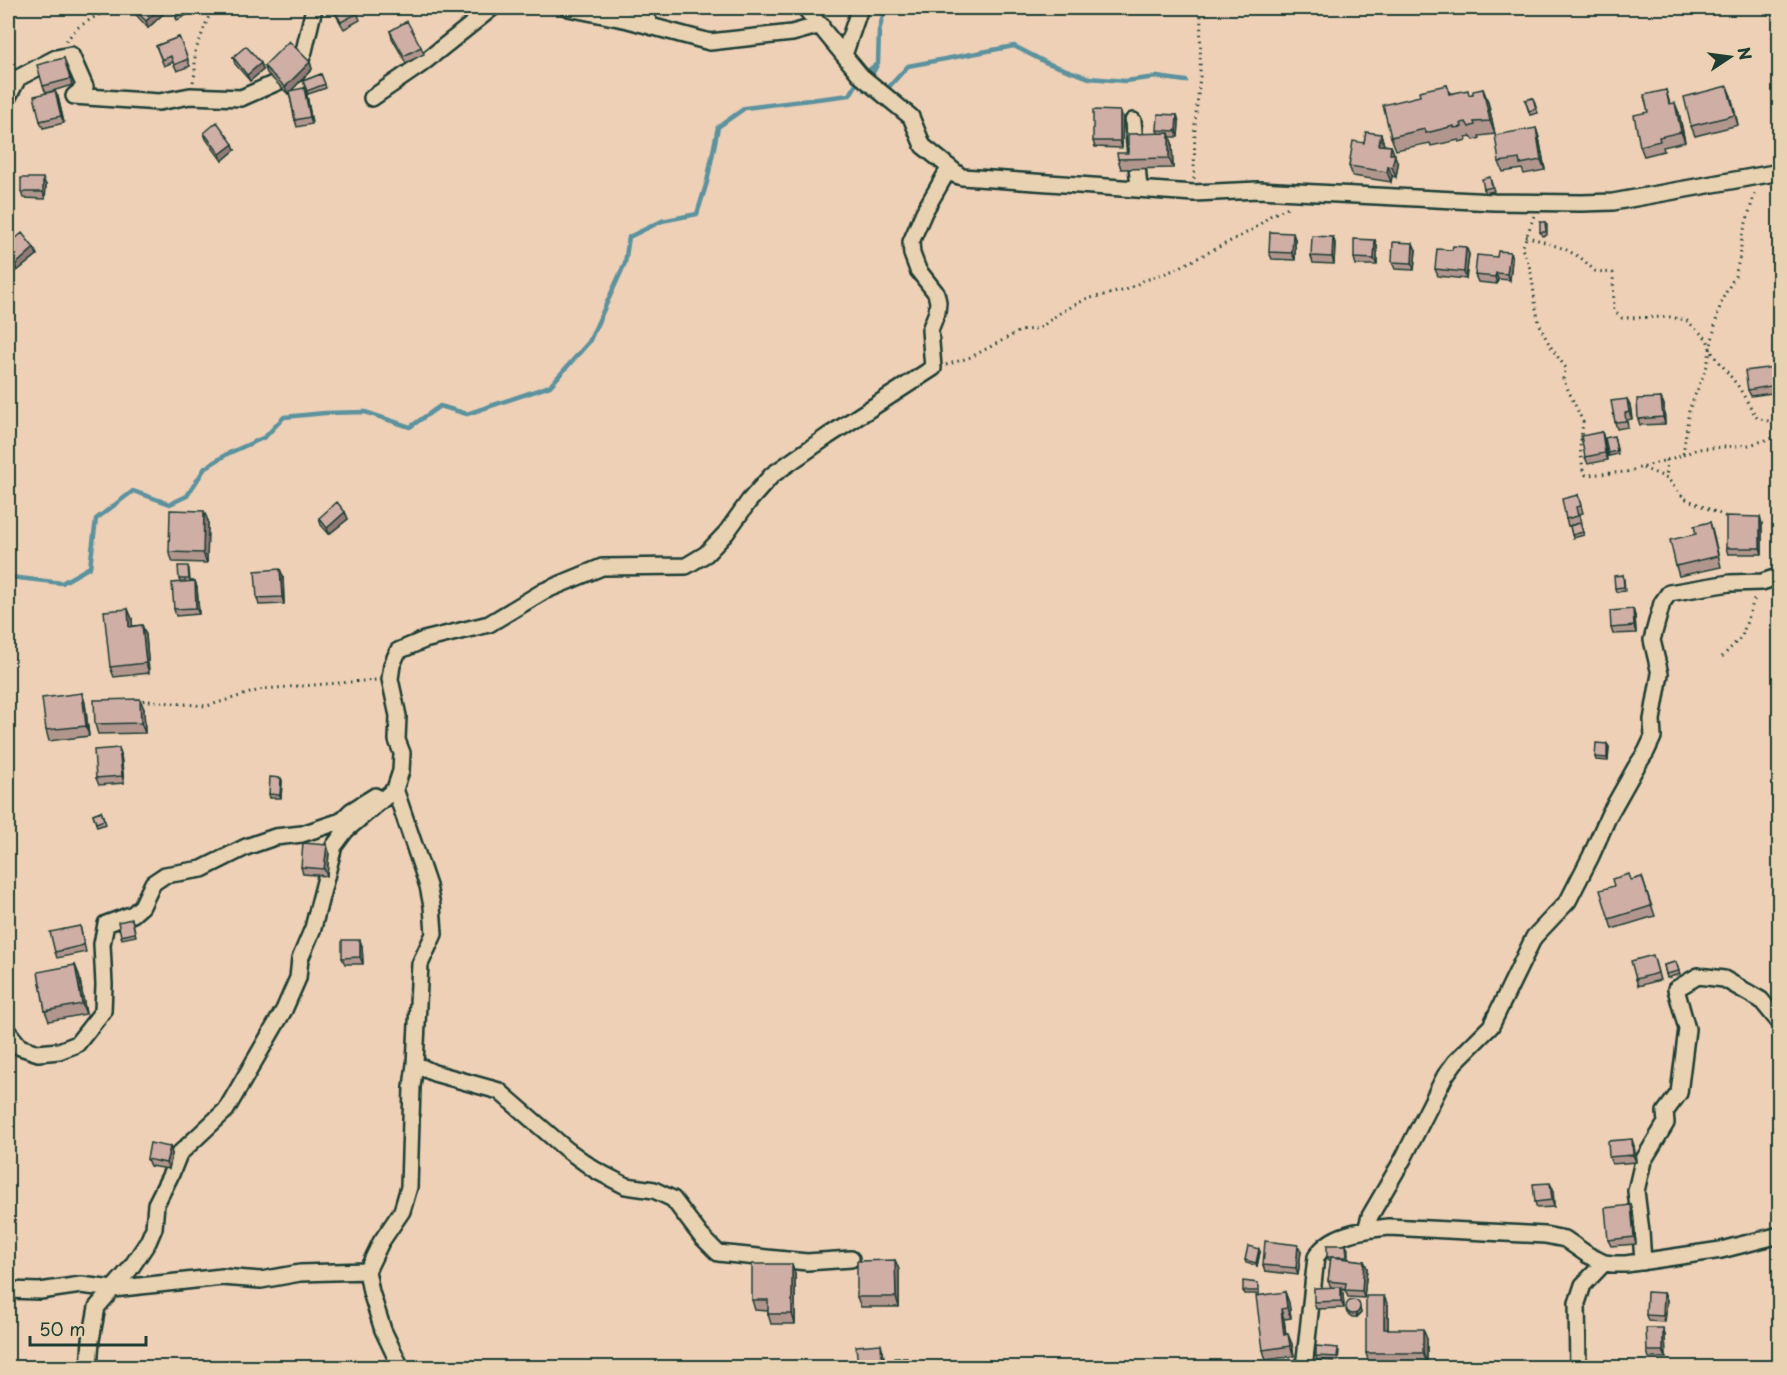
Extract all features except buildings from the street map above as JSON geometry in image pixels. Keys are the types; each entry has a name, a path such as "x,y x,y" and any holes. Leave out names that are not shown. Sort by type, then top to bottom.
{"street":[{"path":"8,97 18,78 57,58 71,55 85,87 74,96 159,102 190,96 241,98 296,74 314,8"},
{"path":"372,98 423,63 492,8"},
{"path":"568,8 710,42 792,33 821,25"},
{"path":"639,8 652,27"},
{"path":"805,8 861,76 911,117 923,146 962,177"},
{"path":"844,55 860,8"},
{"path":"1133,121 1139,188"},
{"path":"401,1368 383,1329 371,1292 368,1271 381,1242 402,1211 410,1187 412,1087 420,964 434,934 428,886 395,789 402,753 398,740 398,716 390,679 392,665 398,651 424,640 489,624 544,591 602,567 686,566 706,555 772,475 933,368 930,330 938,312 938,303 936,293 918,270 912,254 911,242 924,212 947,172 962,177 1194,193 1258,190 1536,202 1613,202 1779,172"},
{"path":"1366,1230 1370,1216 1403,1159 1445,1076 1455,1062 1491,1026 1534,937 1568,901 1609,816 1653,737 1652,720 1660,674 1652,640 1662,603 1669,593 1730,583 1762,582 1779,576"},
{"path":"8,1032 20,1047 38,1053 59,1051 77,1044 103,1011 102,944 106,924 133,914 142,906 153,883 165,875 202,868 246,847 275,837 302,834 341,821 372,797 395,789"},
{"path":"89,1368 97,1307 148,1242 154,1228 156,1204 179,1154 226,1110 284,1010 298,978 300,959 313,928 334,846 346,830 395,789"},
{"path":"1643,1262 1636,1191 1643,1161 1666,1123 1665,1112 1679,1093 1687,1029 1676,989 1698,976 1724,979 1761,1000 1779,1023"},
{"path":"415,1064 434,1073 499,1091 566,1149 595,1170 626,1185 654,1190 673,1199 717,1253 807,1262 851,1259"},
{"path":"1304,1367 1316,1257 1322,1246 1366,1230 1389,1227 1555,1236 1565,1239 1604,1263 1626,1264 1721,1250 1779,1235"},
{"path":"1578,1368 1577,1303 1583,1286 1604,1263"},
{"path":"8,1290 40,1291 81,1285 113,1289 222,1277 261,1280 300,1273 368,1271"}],"path":[{"path":"57,58 65,42 77,28 96,16 116,8"},
{"path":"190,96 195,73 195,52 212,8"},
{"path":"1194,193 1201,8"},
{"path":"1683,456 1689,410 1707,366 1717,316 1735,276 1746,219 1760,176"},
{"path":"933,368 951,365 971,357 1020,331 1040,328 1058,314 1086,299 1126,290 1143,280 1174,270 1254,229 1270,216 1311,194"},
{"path":"1536,202 1532,224 1522,249 1533,273 1539,321 1550,346 1566,368 1563,379 1583,422 1580,447 1582,470 1586,475 1626,472 1697,450 1749,445 1779,436"},
{"path":"1526,236 1565,249 1581,258 1595,271 1613,273 1614,310 1622,318 1670,317 1686,320 1707,339 1711,351 1738,386 1756,418 1779,424"},
{"path":"1666,460 1667,478"},
{"path":"1642,467 1667,478 1684,498 1731,518"},
{"path":"1722,657 1742,636 1762,582"},
{"path":"130,699 207,706 263,689 390,679"},
{"path":"1304,1367 1337,1365 1358,1368"}],"waterway":[{"path":"10,577 62,583 90,567 96,519 133,491 170,504 187,496 205,468 227,454 265,437 284,417 365,412 410,427 440,406 467,414 550,386 589,342 625,263 629,237 662,221 697,214 707,182 718,127 745,108 850,95 861,76 878,63 879,31 885,8"},
{"path":"884,89 887,89 908,66 1014,46 1047,63 1089,78 1125,81 1157,77 1186,81"},
{"path":"870,89 864,90 877,65"}]}
